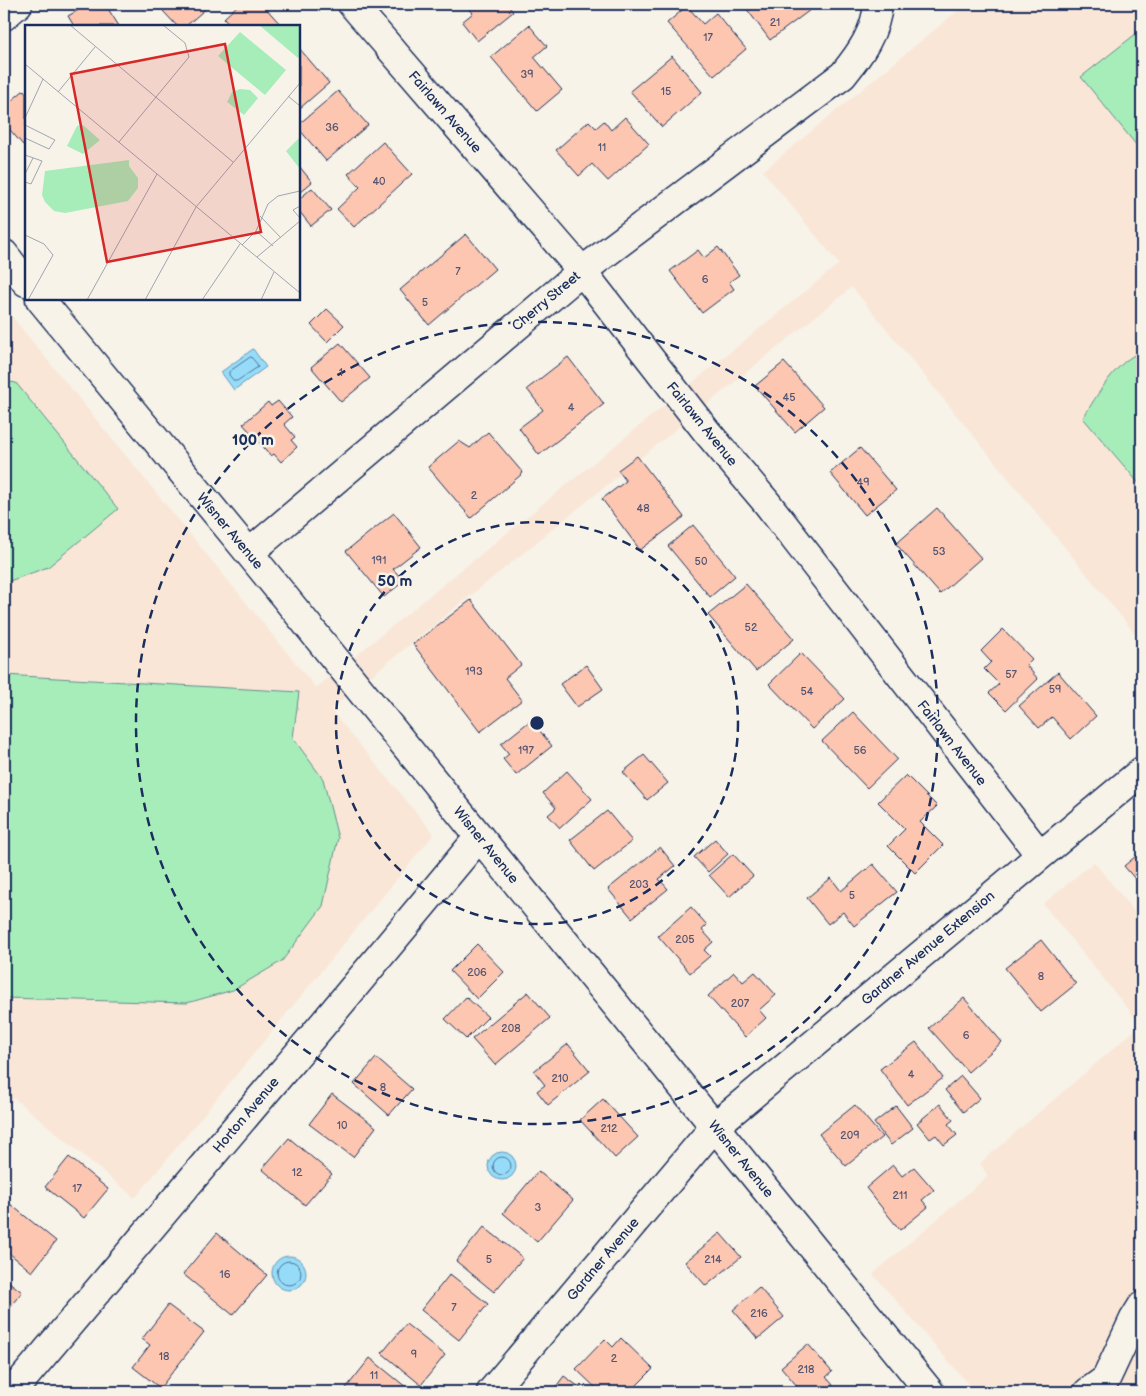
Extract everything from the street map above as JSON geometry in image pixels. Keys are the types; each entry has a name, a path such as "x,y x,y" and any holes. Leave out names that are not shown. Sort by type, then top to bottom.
{"street":[{"path":"4,16 18,4"},
{"name":"Fairlawn Avenue","path":"352,4 582,271 707,432 767,503 1040,856"},
{"name":"Cherry Street","path":"249,553 582,271 843,75 869,38 877,14 878,4"},
{"path":"4,254 25,281"},
{"name":"Wisner Avenue","path":"41,300 249,553 930,1392"},
{"name":"Gardner Avenue Extension","path":"715,1126 1142,770"},
{"name":"Horton Avenue","path":"12,1392 479,837"},
{"name":"Gardner Avenue","path":"491,1392 715,1126"},
{"path":"1104,1388 1134,1319 1142,1306"}],"shaded area":[{"path":"966,4 1142,4 1142,642 852,287 330,709 434,834 135,1198 14,1098 4,1110 4,307 316,688 839,264 763,171"},
{"path":"1094,862 1142,921 1142,1392 975,1392 873,1274 988,1176 980,1163 1141,1025 1043,904"}],"green space":[{"path":"1142,29 1142,152 1081,77"},
{"path":"1142,352 1142,487 1083,418 1116,370 1124,362"},
{"path":"4,381 16,383 118,509 48,567 4,583"},
{"path":"4,675 299,692 293,738 323,779 338,838 323,906 282,961 233,990 187,1003 4,998"}],"water":[{"path":"253,349 266,367 234,390 221,372"},
{"path":"502,1152 512,1156 516,1166 512,1176 502,1180 492,1176 488,1166 492,1156"},
{"path":"289,1256 296,1257 301,1261 305,1266 305,1280 301,1285 296,1289 289,1290 282,1289 277,1285 273,1280 272,1273 273,1266 277,1261 282,1257"}],"building":[{"path":"89,4 105,4 118,25 73,25 68,16"},
{"path":"171,4 211,4 187,25 176,25 163,11"},
{"path":"239,4 262,4 281,25 230,25 224,18"},
{"path":"465,4 507,4 513,12 477,41 462,22 473,13"},
{"path":"743,4 818,4 770,40"},
{"path":"687,6 703,24 716,13 746,49 714,76 667,23"},
{"path":"529,25 547,46 534,57 562,90 537,111 491,57"},
{"path":"300,49 329,83 300,108"},
{"path":"672,56 702,92 662,127 630,91"},
{"path":"24,90 25,143 23,145 4,123 4,107"},
{"path":"338,91 368,125 326,161 300,130 300,123"},
{"path":"625,117 649,144 608,181 592,164 579,176 556,150 589,121 596,128 604,121 611,130"},
{"path":"383,142 412,174 354,227 337,209 360,187 348,174"},
{"path":"300,167 312,182 300,192"},
{"path":"312,188 331,210 311,226 300,212 300,198"},
{"path":"466,234 495,269 429,325 400,290"},
{"path":"718,247 739,275 729,282 734,289 702,313 670,271 698,250 704,258"},
{"path":"327,309 344,325 327,342 311,325"},
{"path":"340,343 370,378 341,402 311,367"},
{"path":"568,357 604,404 539,455 519,428 543,410 527,389"},
{"path":"784,362 824,407 795,432 755,386"},
{"path":"278,401 292,417 284,424 295,437 291,440 297,447 281,462 274,454 271,456 243,424 268,402 271,406"},
{"path":"488,432 523,473 471,518 428,467 459,441 470,448"},
{"path":"860,448 896,490 865,515 830,473"},
{"path":"637,456 684,517 640,550 602,499 626,481 618,470"},
{"path":"937,508 981,558 940,594 896,544"},
{"path":"394,513 421,547 393,569 404,581 384,597 346,551"},
{"path":"693,525 735,576 710,597 668,546"},
{"path":"746,584 794,639 756,671 708,615"},
{"path":"471,600 521,665 505,678 522,700 480,732 413,644"},
{"path":"1003,629 1032,659 1026,665 1038,679 1006,710 989,693 999,684 984,669 991,662 981,651"},
{"path":"801,653 845,699 812,729 769,684"},
{"path":"586,665 603,689 577,707 560,684"},
{"path":"1058,672 1096,716 1071,739 1052,717 1039,728 1019,706"},
{"path":"853,712 897,759 867,788 822,741"},
{"path":"531,720 552,746 516,775 503,759 509,754 501,744"},
{"path":"644,755 668,783 647,800 623,772"},
{"path":"567,771 592,799 560,828 548,815 556,808 543,793"},
{"path":"906,775 937,806 920,822 943,845 915,873 888,846 905,829 878,802"},
{"path":"607,811 632,841 594,871 570,840"},
{"path":"715,839 728,854 708,872 694,857"},
{"path":"660,847 675,866 659,879 668,889 632,918 608,889"},
{"path":"1142,851 1142,887 1124,866"},
{"path":"733,854 753,876 729,897 709,875"},
{"path":"873,864 897,892 854,926 843,912 828,924 807,898 831,878 841,891"},
{"path":"691,907 707,925 702,930 713,942 704,950 710,956 690,973 658,936"},
{"path":"1041,940 1076,984 1041,1012 1005,968"},
{"path":"477,944 504,972 477,999 450,971"},
{"path":"734,972 743,982 755,972 776,995 759,1010 766,1018 745,1037 708,996"},
{"path":"528,992 550,1018 495,1065 472,1039"},
{"path":"466,997 488,1017 466,1039 445,1019"},
{"path":"964,998 1002,1042 968,1072 929,1028"},
{"path":"916,1042 943,1078 907,1105 880,1069"},
{"path":"568,1044 590,1071 548,1105 537,1091 545,1085 534,1071"},
{"path":"376,1058 412,1089 389,1115 354,1084"},
{"path":"961,1076 980,1098 963,1112 945,1090"},
{"path":"332,1094 376,1127 353,1157 309,1124"},
{"path":"603,1099 638,1137 615,1158 580,1120"},
{"path":"940,1104 953,1120 948,1124 957,1135 944,1145 936,1135 930,1139 917,1123"},
{"path":"855,1105 882,1137 846,1166 819,1134"},
{"path":"896,1106 913,1128 891,1145 874,1123"},
{"path":"289,1138 332,1174 305,1205 262,1169"},
{"path":"69,1157 108,1189 84,1218 45,1187"},
{"path":"893,1165 902,1176 914,1167 934,1190 922,1200 928,1207 900,1230 866,1188"},
{"path":"538,1171 573,1200 537,1242 503,1213"},
{"path":"10,1204 56,1241 32,1272 4,1249 4,1212"},
{"path":"484,1227 523,1258 494,1292 456,1261"},
{"path":"217,1233 267,1275 233,1315 183,1274"},
{"path":"720,1233 741,1257 706,1286 685,1262"},
{"path":"450,1274 488,1304 459,1340 421,1310"},
{"path":"4,1278 22,1292 4,1314"},
{"path":"759,1287 784,1317 758,1339 733,1310"},
{"path":"168,1305 204,1332 160,1388 133,1367 150,1345 142,1339"},
{"path":"406,1324 445,1355 421,1385 382,1353"},
{"path":"621,1338 653,1369 630,1392 600,1392 576,1369 605,1339 613,1347"},
{"path":"808,1344 832,1372 826,1377 833,1385 825,1392 802,1392 781,1367"},
{"path":"370,1358 412,1392 343,1392"},
{"path":"564,1376 586,1392 552,1392"}]}
